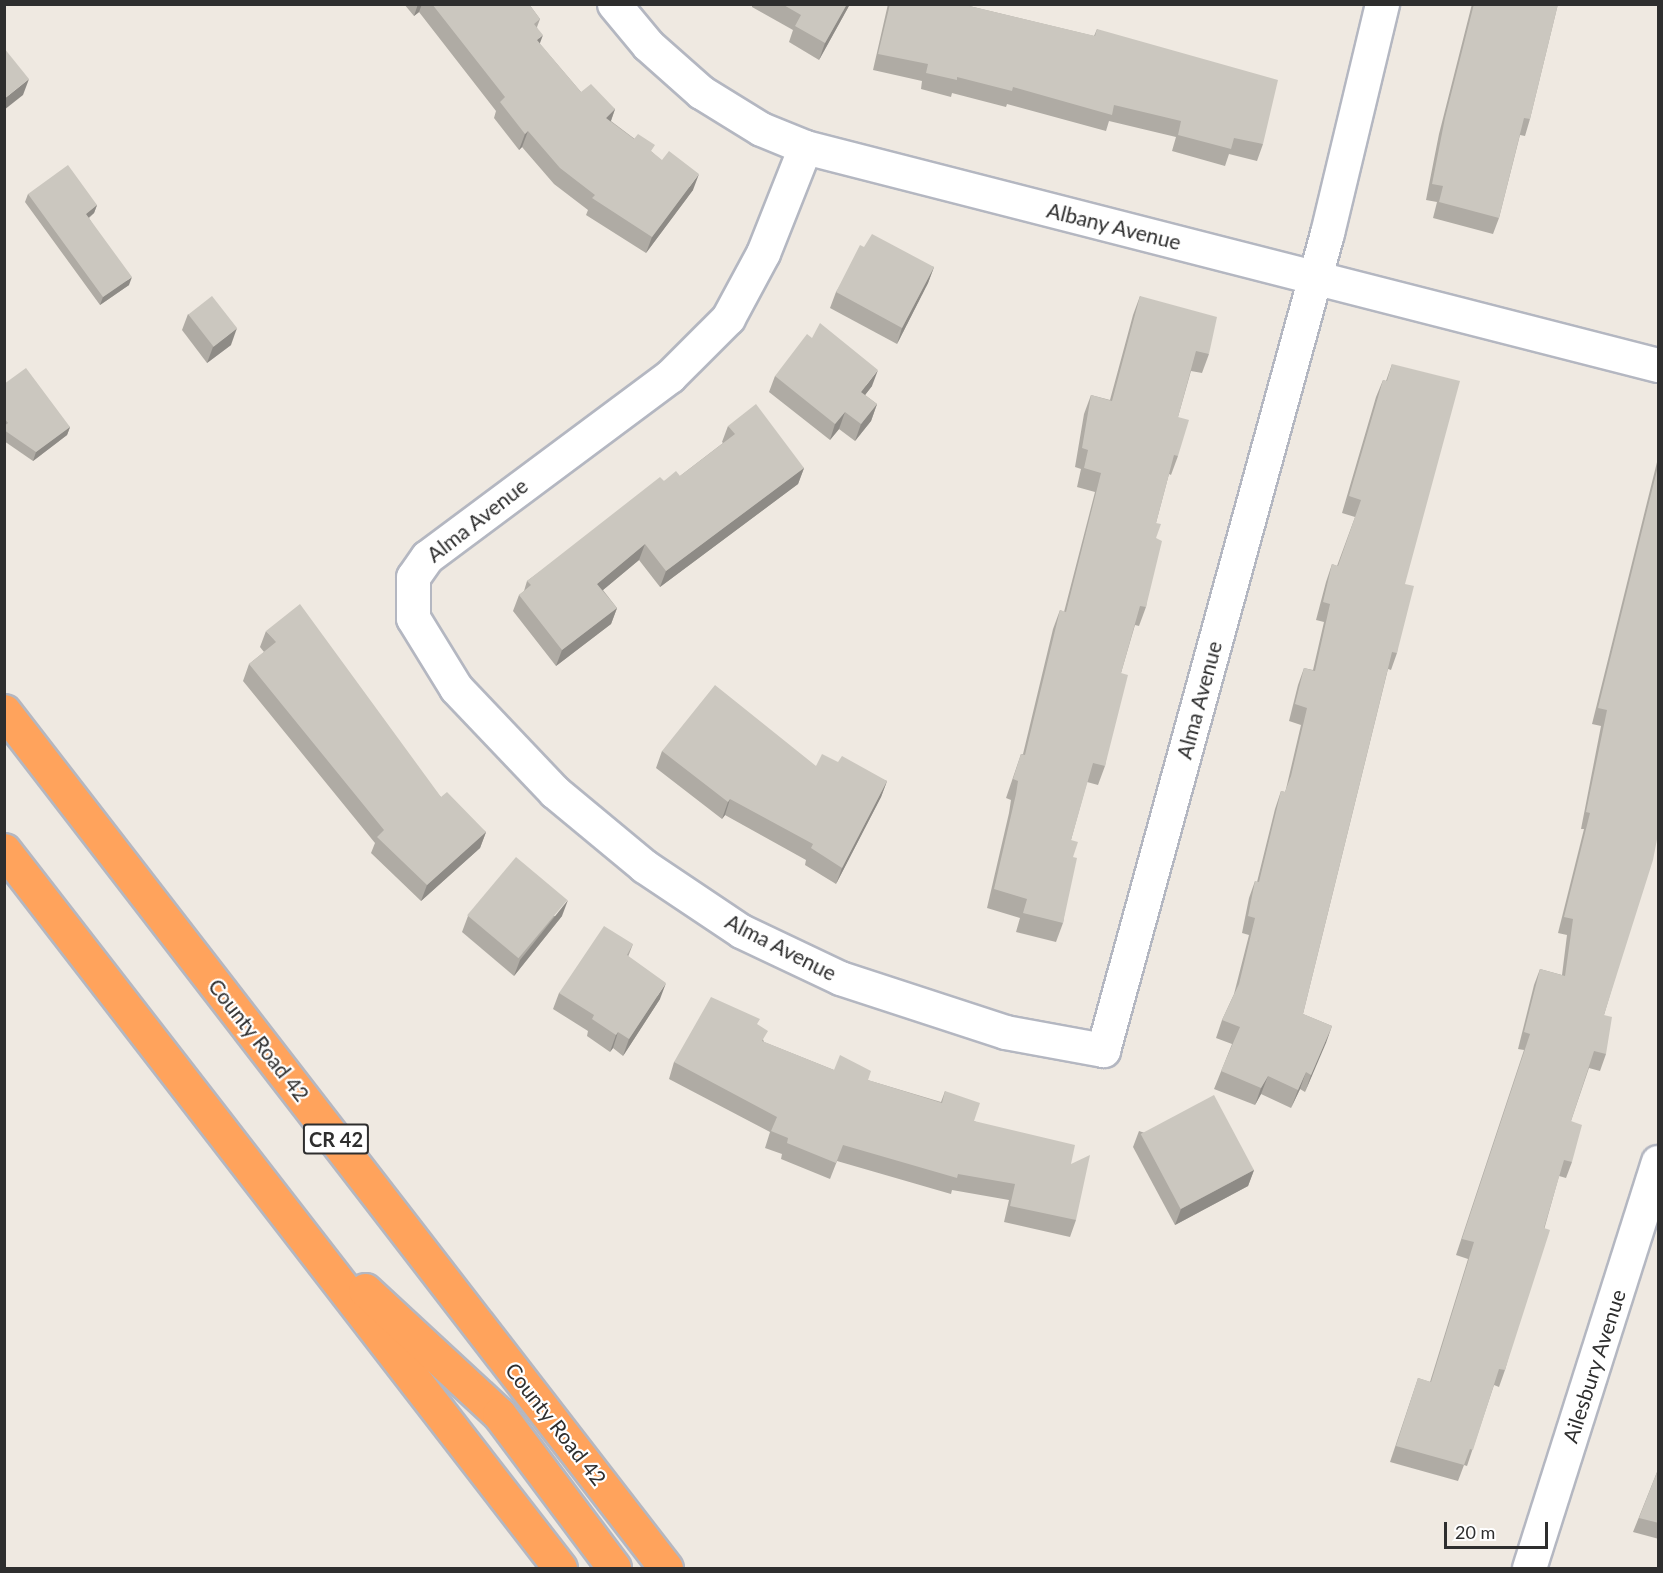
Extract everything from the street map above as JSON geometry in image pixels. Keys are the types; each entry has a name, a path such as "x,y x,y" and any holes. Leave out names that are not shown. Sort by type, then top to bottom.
{"highway":[{"name":"County Road 42","path":"4,711 666,1569"},
{"path":"4,850 560,1569"},
{"path":"297,1228 500,1414 614,1569"}],"street":[{"name":"Albany Avenue","path":"614,4 648,45 701,92 761,129 805,147 1659,364"},
{"path":"1315,278 1382,4"},
{"name":"Alma Avenue","path":"805,147 763,253 728,318 670,376 427,557 413,577 413,618 433,656 477,713 555,792 644,866 741,931 840,978 1005,1032 1103,1050 1315,278"},
{"name":"Ailesbury Avenue","path":"1529,1569 1659,1162"}],"building":[{"path":"432,4 529,4 540,19 534,24 543,35 537,40 581,92 591,84 615,109 606,118 634,139 638,134 655,145 651,151 662,160 669,151 699,174 652,237 592,198 595,195 560,168 528,131 525,134 500,102 505,97"},
{"path":"782,4 847,4 825,43 795,26 801,15"},
{"path":"890,4 961,4 1095,36 1097,29 1278,80 1263,144 1234,138 1231,149 1178,135 1181,121 1114,105 1112,115 1013,87 1012,91 957,77 957,80 926,73 928,64 878,54"},
{"path":"1474,4 1558,4 1530,119 1524,118 1499,218 1439,202 1443,186 1432,184 1445,118"},
{"path":"4,48 29,79 4,99"},
{"path":"68,165 97,205 86,214 132,277 103,297 28,194"},
{"path":"872,234 934,267 902,328 836,292 860,245 864,247"},
{"path":"212,296 237,328 214,347 188,314"},
{"path":"1140,296 1217,317 1209,354 1196,351 1178,417 1189,420 1178,456 1174,455 1156,523 1161,524 1156,538 1162,541 1146,607 1140,606 1121,673 1128,675 1105,766 1093,763 1071,840 1078,842 1073,857 1077,858 1063,923 1023,913 1027,899 994,889 1016,794 1018,781 1013,779 1021,754 1025,755 1060,610 1066,612 1101,473 1084,468 1088,450 1082,448 1091,395 1112,401"},
{"path":"820,323 878,370 861,392 877,404 861,424 845,412 835,424 775,376 807,334 812,338"},
{"path":"1392,364 1460,381 1405,584 1414,586 1397,653 1392,652 1303,1014 1332,1026 1311,1075 1306,1072 1298,1090 1268,1076 1261,1088 1221,1071 1240,1027 1222,1020 1239,984 1255,918 1248,916 1255,881 1259,882 1281,791 1285,792 1291,776 1307,708 1295,704 1304,668 1315,671 1330,604 1323,602 1332,564 1338,566 1361,500 1349,496 1383,380 1387,381"},
{"path":"26,368 70,427 36,452 4,430 4,426 8,423 4,418 4,384"},
{"path":"756,404 804,468 666,571 645,544 597,584 617,608 562,650 519,595 531,585 527,581 660,477 664,481 676,471 680,476 735,434 728,426"},
{"path":"1659,462 1659,829 1653,860 1604,1015 1612,1017 1606,1054 1594,1051 1571,1121 1582,1125 1572,1162 1564,1160 1544,1228 1550,1230 1505,1370 1499,1369 1473,1450 1470,1449 1464,1465 1396,1446 1418,1378 1431,1382 1474,1242 1462,1239 1530,1034 1524,1032 1540,969 1565,976 1573,919 1564,917 1590,813 1586,812 1607,710 1598,708"},
{"path":"300,604 441,797 447,792 486,832 427,885 377,837 384,830 249,664 276,642 266,631"},
{"path":"715,685 816,766 822,754 838,762 842,756 887,781 842,868 811,848 813,844 730,799 728,802 662,751"},
{"path":"516,857 567,900 518,958 467,915"},
{"path":"604,926 633,944 627,955 666,983 629,1039 618,1032 616,1035 592,1019 594,1015 559,993"},
{"path":"711,997 760,1019 757,1024 768,1031 762,1041 834,1070 840,1055 871,1071 868,1080 942,1103 945,1091 980,1103 974,1121 1075,1145 1071,1164 1090,1155 1076,1220 1010,1206 1015,1184 958,1174 957,1178 843,1145 836,1163 787,1143 788,1138 771,1131 777,1117 674,1062"},
{"path":"1214,1095 1254,1170 1181,1209 1141,1134"},
{"path":"1659,1467 1659,1523 1639,1518"}]}
